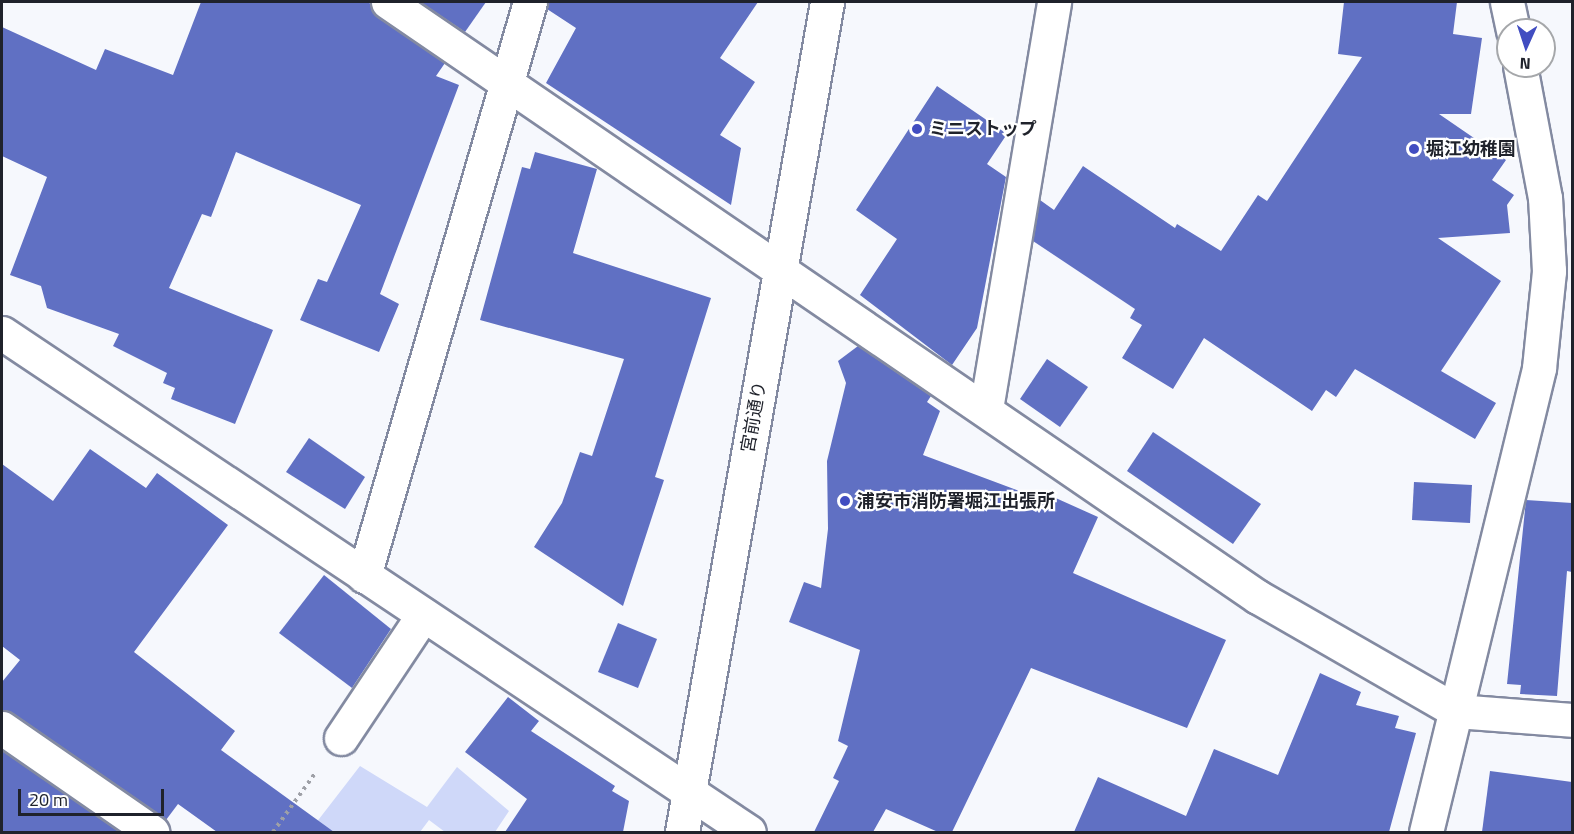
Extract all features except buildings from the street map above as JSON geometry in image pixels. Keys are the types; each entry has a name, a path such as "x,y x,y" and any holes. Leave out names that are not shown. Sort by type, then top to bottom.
{"street":[{"path":"388,2 1258,597 1456,711 1572,720"},
{"path":"364,576 530,2"},
{"name":"宮前通り","path":"682,832 827,2"},
{"path":"986,409 1054,2"},
{"path":"1507,2 1510,18"},
{"path":"1426,832 1539,368 1549,271 1545,198 1522,78"},
{"path":"2,333 749,832"},
{"path":"341,738 423,615"},
{"path":"2,728 152,832"}],"path":[{"path":"273,832 341,738"}],"shaded area":[{"path":"360,766 427,807 457,767 509,811 495,832 445,832 429,820 420,832 309,832"}],"place":[{"name":"ミニストップ","path":"917,129"},
{"name":"堀江幼稚園","path":"1414,149"},
{"name":"浦安市消防署堀江出張所","path":"845,501"}]}
